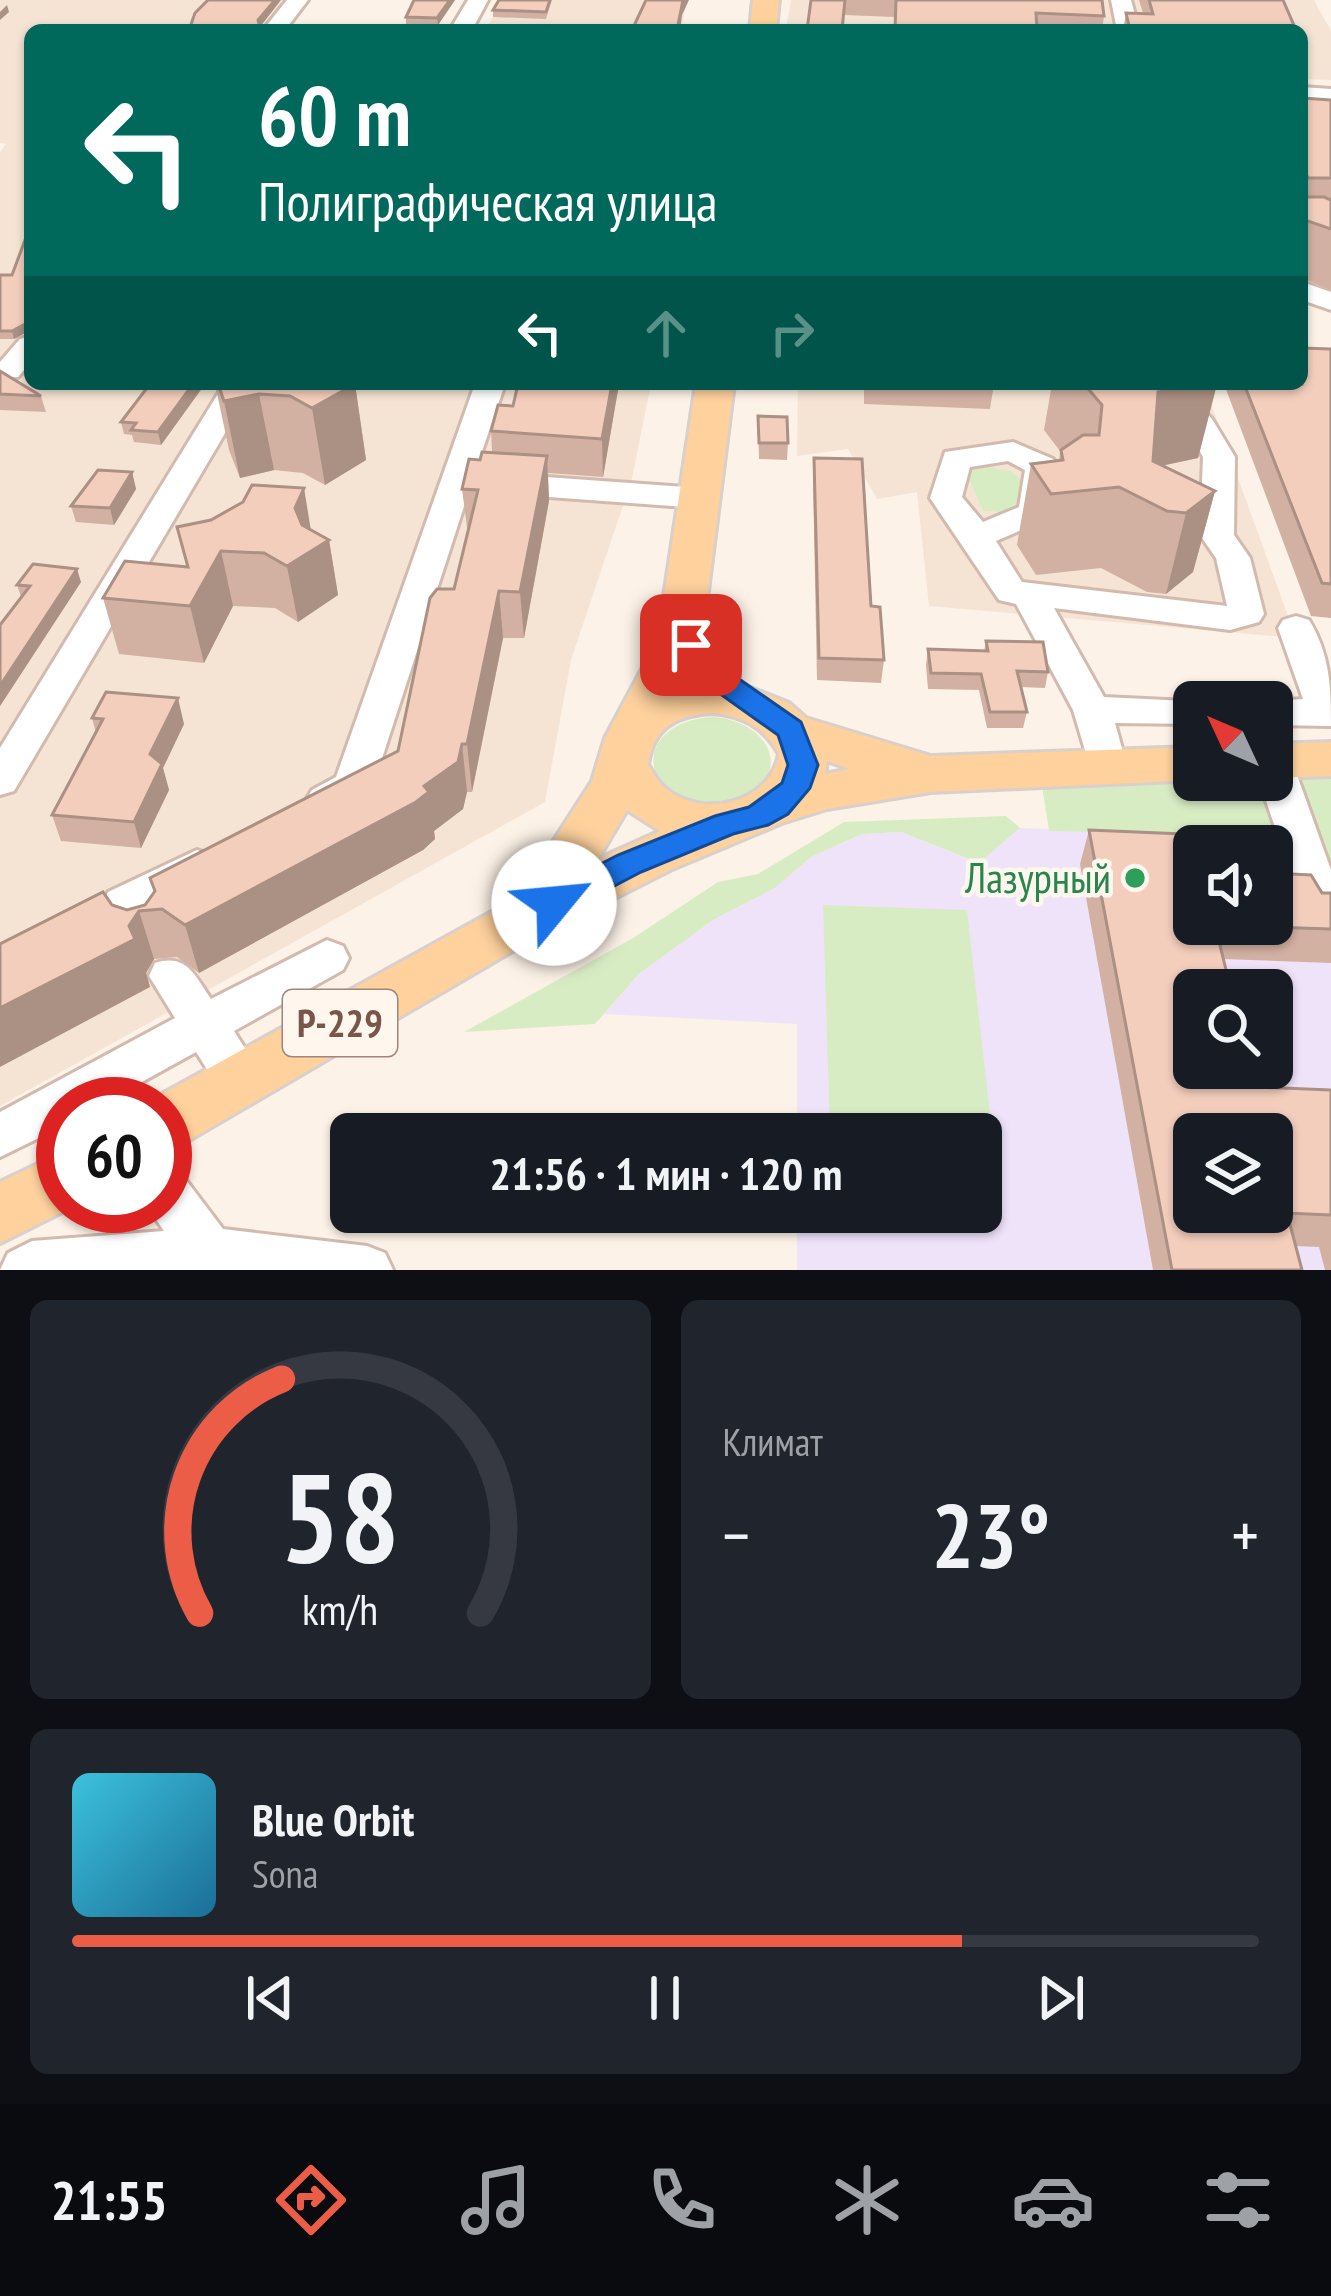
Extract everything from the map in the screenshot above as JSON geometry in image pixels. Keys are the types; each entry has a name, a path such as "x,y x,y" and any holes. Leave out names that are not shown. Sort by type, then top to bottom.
{"main road":[{"name":"Р-229","path":"516,923 585,841 665,669 682,623 714,390"},
{"path":"682,623 704,663 747,702 772,713 791,730 862,755 944,773"},
{"path":"628,748 663,706 691,698 747,702"},
{"path":"1293,749 1328,728"},
{"path":"777,806 795,788 803,765 791,730"},
{"name":"Р-229","path":"628,748 633,788 658,811 688,822 726,824"},
{"path":"777,806 855,784 944,773 1173,765"},
{"name":"Р-229","path":"192,1108 629,863 777,806"},
{"path":"0,1214 36,1195"}],"street":[{"path":"279,24 298,0"},
{"path":"8,371 24,352"},
{"path":"0,781 235,390"},
{"path":"290,818 353,786 488,390"},
{"path":"977,537 1011,592 1230,618 1246,614 1233,558 1217,535 1219,458 1201,426 1172,394 1136,411"},
{"path":"456,480 699,498"},
{"path":"1028,595 1092,710 1107,767"},
{"path":"1293,718 1328,728 1322,672 1296,628"},
{"path":"1092,710 1173,711"},
{"path":"1286,801 1324,910"},
{"path":"144,937 123,904 227,850"},
{"path":"0,1136 327,958"},
{"path":"171,976 241,1080"},
{"path":"190,1233 206,1260"},
{"path":"26,1270 32,1265 206,1260 367,1270"}],"shaded area":[{"path":"0,0 288,0 268,24 24,24 24,335 0,373 0,152 6,144 0,143"},
{"path":"503,0 687,0 682,24 489,24"},
{"path":"791,0 1314,0 1331,31 1331,80 1308,79 1308,24 787,24"},
{"path":"24,371 24,390 650,390 632,479 571,660 545,802 52,1077 36,1077 36,1086 0,1106 0,389 16,389"},
{"path":"798,390 1206,390 1296,638 929,606 917,492 877,499 848,449 797,456"},
{"path":"1020,828 1173,834 1173,945 1293,945 1293,875 1331,875 1331,1270 797,1270 797,1233 1002,1233 1002,1113 797,1113 797,1024 604,1014 639,974 713,920 775,888 811,857 862,834 901,832 978,863"}],"green space":[{"path":"962,463 1011,471 1030,488 1031,504 1005,512 983,511"},
{"path":"714,717 739,723 756,734 771,762 767,777 757,790 740,799 689,800 670,791 658,778 653,762 656,746 667,732 686,722"},
{"path":"1331,776 1331,875 1293,875 1293,825 1173,825 1173,834 1049,831 1042,786 1173,781 1173,801 1293,801 1293,777"},
{"path":"1006,816 1020,828 979,863 901,832 862,834 811,857 775,888 713,920 639,974 595,1024 464,1032 633,938 718,882 758,874 844,822"},
{"path":"823,905 967,910 990,1113 829,1113"}],"building":[{"path":"208,0 275,0 259,24 191,24"},
{"path":"414,0 450,0 437,18 406,17"},
{"path":"499,0 550,0 546,12 493,10"},
{"path":"646,0 683,0 678,24 635,24"},
{"path":"811,0 845,0 843,24 808,24"},
{"path":"896,0 1102,0 1104,16 1036,13 1037,24 895,24"},
{"path":"1149,0 1283,0 1293,24 1129,24 1126,13 1153,14"},
{"path":"1308,98 1331,100 1331,178 1308,178"},
{"path":"1308,197 1331,200 1331,229 1308,221"},
{"path":"24,243 24,325 0,331 0,275 12,275"},
{"path":"1308,348 1331,349 1331,584 1322,583 1246,390 1308,390"},
{"path":"0,371 24,390 41,396 0,394"},
{"path":"145,390 189,390 158,432 131,430 136,423 121,422"},
{"path":"220,390 344,390 312,408 290,396 259,394 224,401"},
{"path":"517,390 611,390 602,439 491,431 498,405 513,406"},
{"path":"1089,390 1168,390 1158,392 1153,461 1215,491 1186,513 1167,511 1119,487 1051,494 1031,464 1063,460 1061,450 1083,435 1099,435 1102,405"},
{"path":"758,416 787,417 788,443 759,443"},
{"path":"482,452 547,456 520,592 499,591 467,744 462,744 458,762 424,786 429,792 416,802 185,925 162,909 139,911 129,926 135,939 0,1008 0,944 103,892 112,905 127,910 145,905 155,891 150,878 398,751 430,598 437,589 454,589 478,490 462,489 469,459 480,460"},
{"path":"814,458 862,459 871,606 880,607 884,660 819,658"},
{"path":"98,470 132,472 110,508 71,506"},
{"path":"252,485 304,488 295,508 302,525 329,540 287,566 264,553 221,551 190,606 103,598 125,561 188,567 177,527 211,520 243,502"},
{"path":"33,564 77,569 0,686 0,625 30,586 17,585"},
{"path":"986,641 1043,642 1048,672 1017,671 1027,712 990,712 981,674 931,673 928,649 988,651"},
{"path":"106,692 178,698 150,754 162,764 134,822 52,815 103,719 92,718"},
{"path":"1089,830 1173,834 1173,945 1220,945 1226,969 1173,969 1173,1089 1331,1090 1331,1215 1293,1213 1293,1113 1173,1113 1173,1233 1292,1233 1302,1270 1172,1270"},
{"path":"1293,874 1311,875 1322,893 1331,893 1331,929 1293,928"}],"place":[{"name":"Лазурный","path":"1135,878"}],"route":[{"path":"554,903 629,863 726,824 757,817 795,788 803,765 791,730 719,679 691,645"}]}
